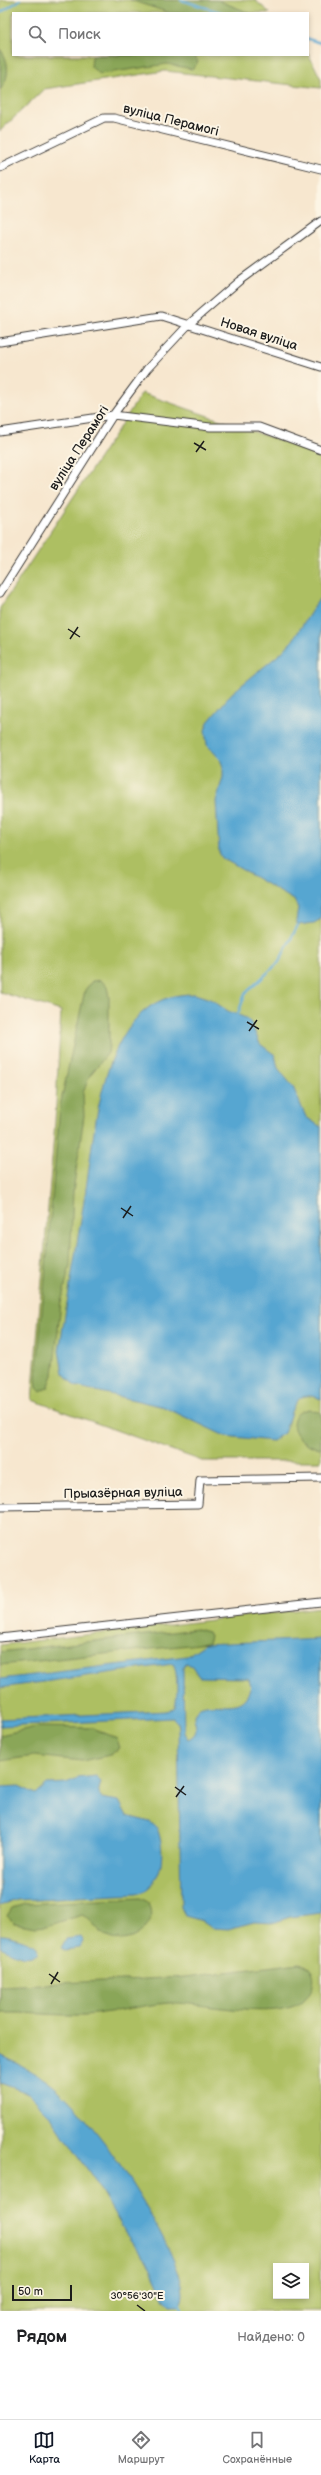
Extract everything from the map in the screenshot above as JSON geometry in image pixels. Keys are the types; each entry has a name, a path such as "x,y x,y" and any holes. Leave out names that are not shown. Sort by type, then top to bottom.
{"street":[{"name":"вуліца Перамогі","path":"0,168 104,118 114,118 321,169"},
{"name":"вуліца Перамогі","path":"0,593 113,415 147,369 189,324 239,281 321,221"},
{"path":"0,342 151,316 161,316 189,324"},
{"name":"Новая вуліца","path":"189,324 321,367"},
{"path":"0,432 113,415 210,427 259,427 321,450"},
{"name":"Прыазёрная вуліца","path":"0,1507 198,1504 200,1480 321,1478"},
{"path":"0,1638 321,1602"}],"green space":[{"path":"0,0 255,0 269,12 12,12 12,56 309,55 321,79 321,88 165,71 44,89 0,131"},
{"path":"130,0 217,0 247,12 167,12"},
{"path":"0,49 6,59 8,70 6,80 0,90"},
{"path":"195,56 198,62 192,69 167,64 100,74 91,67 92,57"},
{"path":"142,393 321,455 321,1461 202,1461 32,1400 55,1123 61,1011 0,992 0,608"},
{"path":"101,980 107,987 109,997 108,1053 90,1075 83,1093 84,1116 73,1192 70,1265 61,1303 53,1375 48,1388 40,1391 37,1388 36,1379 60,1106 85,990 92,981"},
{"path":"309,1409 321,1413 321,1448 304,1442 294,1430 293,1423 295,1417 300,1412"},
{"path":"321,1607 321,2311 0,2311 0,1645"},
{"path":"197,1629 208,1632 210,1636 208,1643 0,1665 0,1652"},
{"path":"36,1727 93,1728 117,1739 120,1748 110,1755 82,1761 34,1756 0,1761 0,1735"},
{"path":"140,1898 148,1902 151,1913 149,1922 136,1936 125,1940 108,1937 82,1915 46,1926 35,1927 14,1923 7,1916 12,1908 25,1904"},
{"path":"299,1963 306,1965 311,1970 314,1978 313,1986 302,2002 287,2008 268,2011 169,2003 85,2015 0,2013 0,1986 186,1977"}],"water":[{"path":"321,596 321,919 314,923 298,925 296,921 298,908 294,900 222,858 219,852 216,801 223,777 223,767 220,759 207,745 205,730 208,722 232,693 282,652 293,640"},
{"path":"195,994 210,999 228,1011 246,1018 251,1023 260,1044 275,1055 278,1068 293,1087 306,1117 321,1127 321,1399 311,1396 304,1396 298,1400 291,1411 284,1433 272,1441 225,1436 164,1407 75,1386 63,1373 59,1351 85,1195 93,1135 108,1069 121,1039 139,1015 163,999"},
{"path":"321,1639 321,1913 290,1917 273,1923 254,1922 228,1929 213,1928 203,1921 185,1916 181,1907 178,1729 177,1722 173,1718 0,1726 0,1719 166,1711 174,1709 177,1686 176,1672 173,1664 0,1688 0,1679 187,1656 205,1644","holes":["186,1663 192,1666 199,1677 244,1678 249,1679 251,1686 247,1696 235,1704 213,1704 198,1708 194,1715 196,1731 192,1737 188,1739 184,1733 183,1668"]},
{"path":"96,1776 101,1781 98,1794 101,1798 119,1801 127,1816 150,1822 157,1828 160,1837 162,1856 158,1875 153,1883 146,1890 137,1894 17,1900 0,1905 0,1787 19,1786 36,1794 47,1784 66,1783 78,1778"},
{"path":"0,1935 14,1937 30,1943 37,1947 38,1952 29,1957 14,1954 0,1947"},
{"path":"81,1937 84,1942 80,1948 64,1950 61,1948 66,1939"},
{"path":"0,2055 30,2070 57,2089 76,2108 104,2142 156,2224 169,2251 179,2274 183,2293 179,2305 170,2305 165,2300 147,2261 125,2232 94,2179 50,2115 28,2093 0,2083"}],"waterway":[{"path":"0,13 20,0"},
{"path":"181,0 220,12"},
{"path":"309,39 321,43"},
{"path":"238,1014 245,994 279,962 298,925"},
{"path":"179,2302 183,2311"}]}
